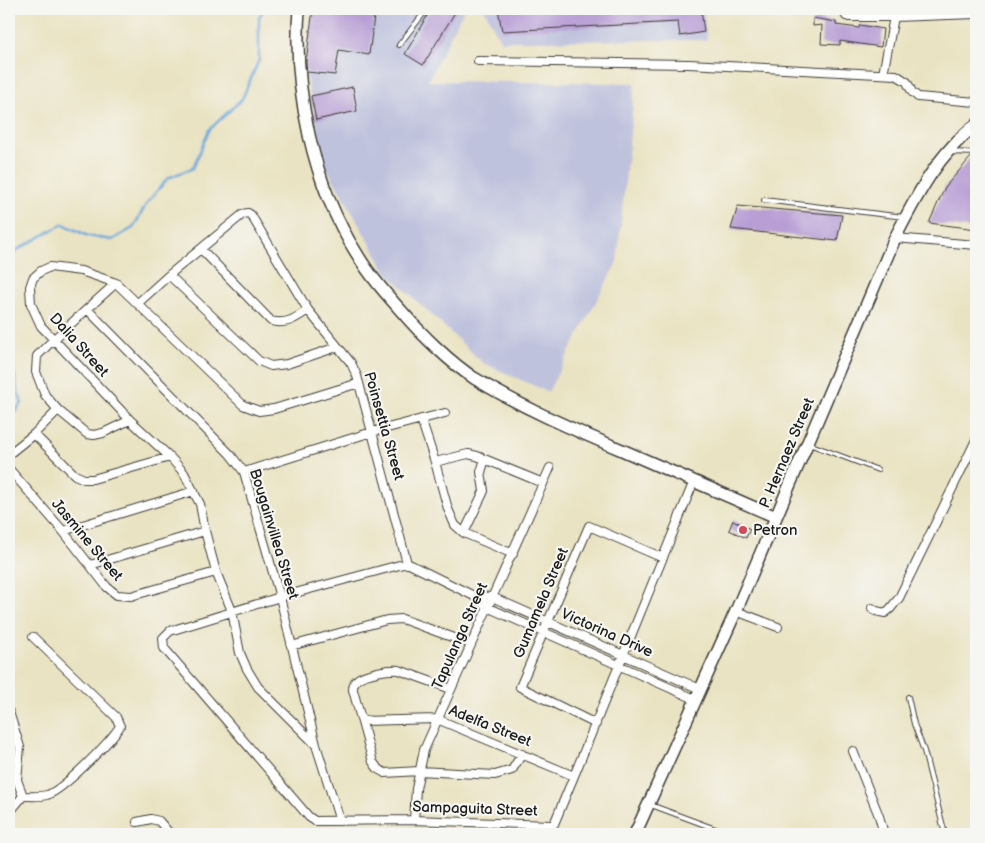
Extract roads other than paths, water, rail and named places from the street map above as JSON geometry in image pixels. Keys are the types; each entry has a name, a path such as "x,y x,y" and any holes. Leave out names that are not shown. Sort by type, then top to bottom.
{"main road":[{"path":"299,9 298,41 301,85 317,164 337,217 356,254 380,287 421,334 473,377 522,406 776,517"},
{"name":"P. Hernaez Street","path":"635,834 736,611 895,238 941,159 965,133 976,125"}],"street":[{"path":"843,9 849,18 976,14"},
{"path":"883,74 894,17"},
{"path":"478,61 688,64 896,75 906,82 912,92 918,97 976,102"},
{"name":"Poinsettia Street","path":"201,249 243,214 248,213 251,215 308,310 351,363 359,383 407,563"},
{"path":"895,238 976,245"},
{"path":"138,303 201,249 271,321 281,324 294,320 308,310"},
{"name":"Dalia Street","path":"316,745 258,688 240,653 232,611 216,572 200,504 184,473 170,456 130,420 40,326 33,311 30,287 33,278 41,271 50,267 80,271 116,283 243,405 259,411 274,409 359,383"},
{"path":"169,275 259,361 271,366 287,364 337,347"},
{"path":"116,283 52,340 38,356 36,372 46,395 58,410 87,434 94,435 130,420"},
{"name":"Bougainvillea Street","path":"87,309 230,454 244,472 280,596 316,745 340,821"},
{"path":"9,454 34,434 58,410"},
{"path":"244,472 372,432 445,413"},
{"path":"421,419 436,462 448,509 455,525 464,534 513,554"},
{"path":"34,434 75,475 84,479 93,479 170,456"},
{"path":"872,608 885,613 899,598 976,440"},
{"path":"436,462 468,454 486,459 543,483"},
{"path":"464,534 484,491 481,472 486,459"},
{"name":"Tapulanga Street","path":"414,820 416,790 424,750 550,468"},
{"name":"Jasmine Street","path":"9,469 63,531 107,587 117,595 130,596 216,572"},
{"name":"Sampaguita Street","path":"232,611 170,631 163,638 164,648 308,817 316,821 414,820 551,826 554,824 596,724 694,482"},
{"path":"63,531 194,491"},
{"name":"Gumamela Street","path":"596,724 520,687 589,526 663,558"},
{"path":"90,565 205,531"},
{"path":"232,611 280,596 407,563"},
{"name":"Victorina Drive","path":"407,563 474,596 487,608 619,666 698,694"},
{"name":"Victorina Drive","path":"474,596 492,597 624,655 698,694"},
{"path":"736,611 778,627"},
{"path":"291,646 395,619 402,619 471,644"},
{"path":"23,796 38,797 55,791 99,751 120,726 116,717 33,637"},
{"path":"451,689 399,670 391,669 357,679 353,690 373,762 378,770 384,773 419,771 495,775 512,770 522,754"},
{"path":"9,712 20,747 17,780 23,796"},
{"name":"Adelfa Street","path":"362,721 437,719 574,776"},
{"path":"853,751 879,816 884,834"},
{"path":"9,813 23,796"},
{"path":"137,822 151,819 160,821 170,834"}],"lane":[{"path":"399,45 427,9"},
{"path":"947,152 976,154"},
{"path":"764,200 906,217"},
{"path":"806,443 878,470"},
{"path":"975,662 976,668"},
{"path":"908,697 945,834"},
{"path":"649,804 729,834"}],"waterway":[{"path":"9,261 17,250 63,224 88,236 112,240 133,228 147,203 168,178 193,168 209,130 242,99 259,60 259,17 264,9"},
{"path":"9,285 13,304 13,367 22,403 14,413 9,415"}],"place":[{"name":"Petron","path":"743,530"}]}
